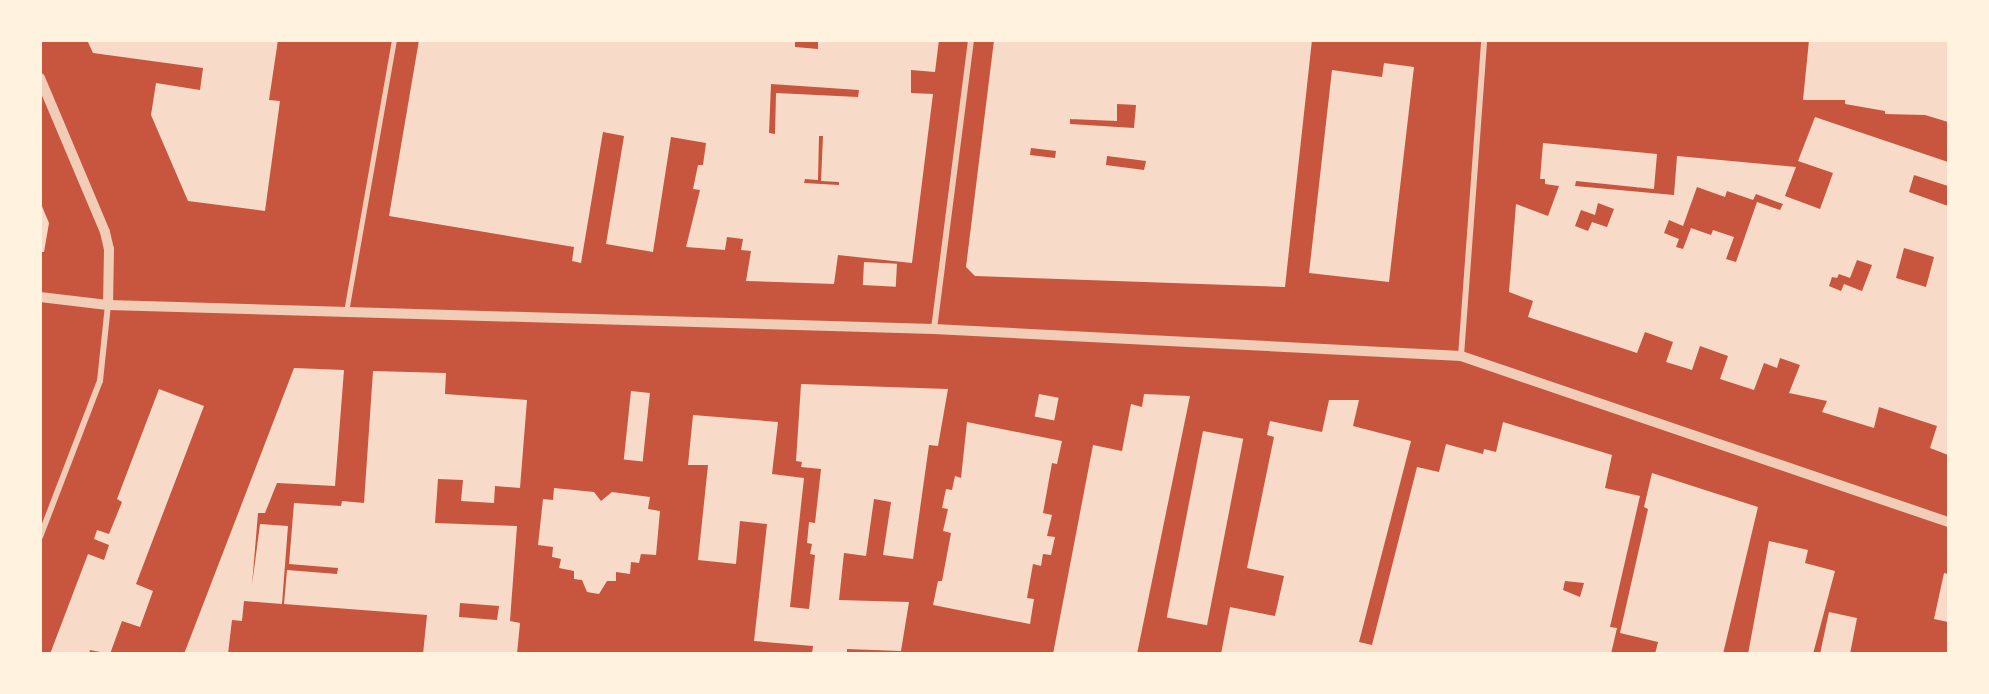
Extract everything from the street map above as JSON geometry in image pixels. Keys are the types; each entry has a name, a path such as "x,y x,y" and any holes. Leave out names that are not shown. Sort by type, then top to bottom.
{"street":[{"path":"934,329 971,40"},
{"path":"1461,356 1484,40"},
{"path":"40,78 105,232 109,249 108,305 100,381 40,537"},
{"path":"40,297 108,305 934,329 1461,356 1948,522"}],"lane":[{"path":"346,312 394,40"}],"building":[{"path":"87,40 278,40 269,100 280,101 265,211 188,201 151,115 156,83 200,90 203,68 93,53"},
{"path":"419,40 795,40 795,47 818,49 818,40 939,40 935,72 911,70 911,93 933,94 912,263 838,255 834,284 746,281 751,251 741,250 743,239 727,237 725,250 686,247 700,190 693,189 698,165 703,165 706,143 671,137 653,252 606,244 624,136 603,132 581,263 572,261 574,247 389,216","holes":["771,84 859,90 858,97 776,93 775,134 769,133","819,136 823,136 821,181 839,182 839,185 804,183 805,179 818,180"]},
{"path":"994,40 1312,40 1285,287 975,276 966,267","holes":["1117,104 1136,105 1134,128 1070,124 1070,119 1117,121","1031,148 1056,151 1055,158 1030,155","1107,156 1146,161 1144,170 1106,165"]},
{"path":"1809,40 1948,40 1948,122 1925,115 1885,114 1885,111 1845,104 1845,100 1803,100"},
{"path":"1384,63 1414,67 1389,282 1309,273 1332,70 1382,77"},
{"path":"1815,117 1948,162 1948,186 1914,175 1909,192 1948,206 1948,455 1930,448 1937,426 1879,407 1874,428 1822,412 1827,401 1789,393 1800,365 1780,358 1777,368 1764,363 1754,390 1720,379 1728,356 1700,346 1692,370 1666,362 1673,342 1645,332 1637,353 1528,317 1533,301 1509,292 1516,204 1548,216 1559,186 1545,184 1545,179 1540,179 1543,143 1657,154 1654,189 1576,181 1575,186 1674,195 1677,156 1796,167 1785,196 1820,209 1833,173 1798,161","holes":["1697,187 1725,197 1727,191 1753,200 1756,194 1783,204 1780,210 1757,202 1736,262 1726,259 1734,237 1713,230 1711,235 1691,228 1683,249 1676,247 1679,239 1664,233 1669,220 1683,226","1598,203 1614,209 1607,227 1592,222 1588,231 1575,226 1581,210 1595,215","1904,248 1934,257 1926,287 1896,278","1857,260 1872,265 1862,291 1844,284 1841,291 1829,286 1832,277 1837,278 1839,274 1850,278"]},
{"path":"41,204 49,223 44,252 40,252"},
{"path":"864,262 897,264 896,287 863,285"},
{"path":"294,368 344,370 335,486 277,483 265,513 258,513 252,585 260,524 288,526 282,604 244,601 242,621 232,620 228,654 184,654"},
{"path":"373,371 446,373 445,394 527,400 520,488 495,486 494,503 461,501 463,480 438,479 435,523 517,526 510,621 520,623 517,654 423,654 427,615 284,604 287,570 337,574 338,568 289,564 294,503 341,506 342,501 364,503","holes":["460,603 499,606 497,620 459,617"]},
{"path":"801,384 948,389 938,446 929,445 913,559 883,555 891,502 874,499 866,556 844,553 839,600 909,602 901,651 847,649 847,654 812,654 813,646 754,641 767,524 740,521 736,564 698,560 708,465 688,465 693,415 778,422 772,474 804,478 790,607 809,609 815,555 810,554 812,544 807,543 809,522 815,523 821,469 801,467 802,462 796,461"},
{"path":"159,389 204,406 136,584 153,591 140,627 122,621 110,654 90,650 89,654 50,654 88,554 104,560 109,545 94,539 97,530 109,534 122,502 117,499"},
{"path":"631,391 650,393 643,462 624,460"},
{"path":"1039,394 1059,398 1054,420 1035,417"},
{"path":"1144,394 1190,396 1137,654 1053,654 1093,445 1122,451 1131,404 1142,407"},
{"path":"1329,400 1359,400 1353,426 1411,441 1359,642 1372,645 1417,467 1439,472 1446,444 1483,454 1484,449 1496,452 1503,422 1612,455 1605,488 1640,496 1610,627 1617,628 1611,654 1221,654 1230,607 1275,616 1284,576 1247,568 1274,437 1267,435 1270,421 1322,432","holes":["1565,581 1584,583 1580,597 1563,590"]},
{"path":"967,422 1062,441 1057,464 1052,463 1043,513 1052,515 1047,536 1055,537 1051,555 1043,554 1041,566 1033,564 1027,598 1034,599 1030,624 933,605 938,581 942,581 951,533 943,531 948,509 942,508 946,489 952,490 955,476 961,478"},
{"path":"1203,431 1243,439 1207,625 1167,618"},
{"path":"1652,473 1758,507 1723,654 1655,654 1658,642 1620,633 1648,509 1644,507"},
{"path":"554,488 594,492 601,501 612,492 650,497 648,509 660,511 656,555 641,554 639,563 631,562 630,574 616,572 616,581 607,581 599,594 587,592 582,580 574,579 574,571 559,568 561,559 552,557 553,547 538,545 543,499 553,500"},
{"path":"1769,541 1808,550 1805,563 1835,571 1813,654 1748,654"},
{"path":"1944,573 1948,574 1948,622 1934,619"},
{"path":"1829,612 1857,618 1850,654 1820,654"}]}
